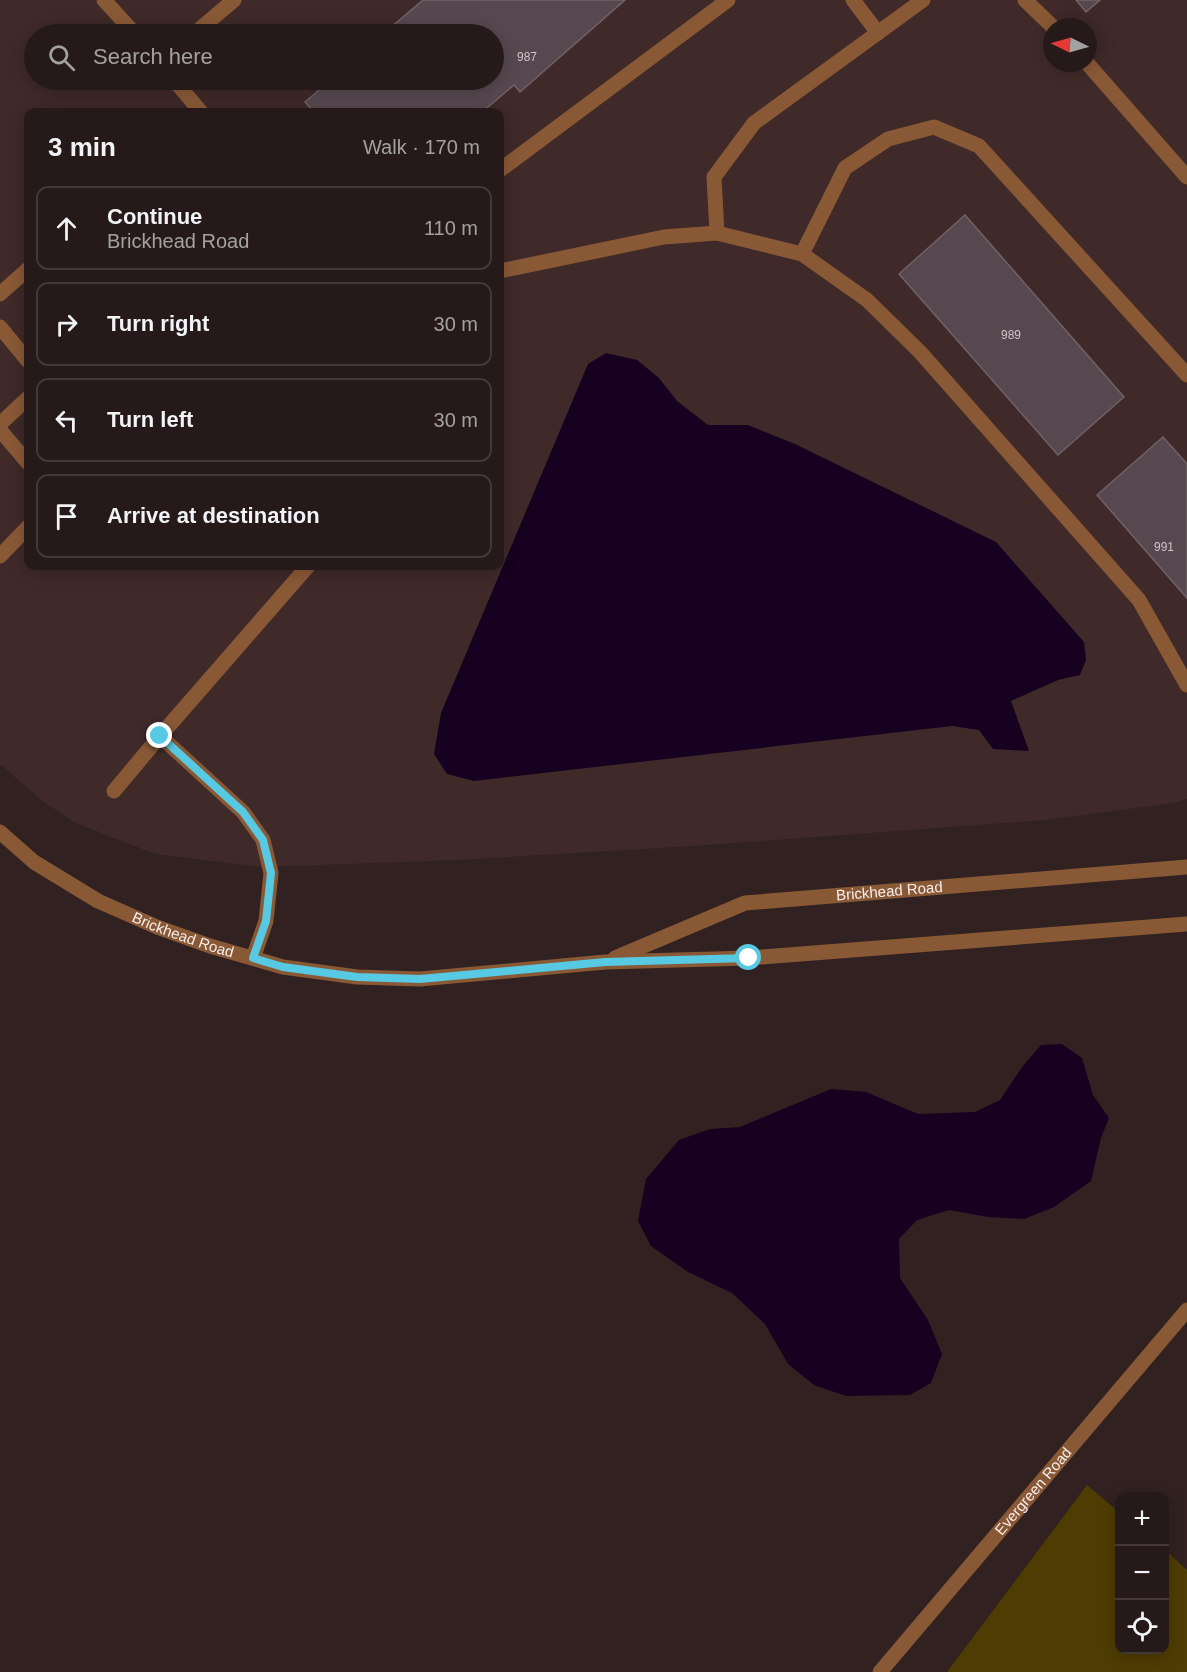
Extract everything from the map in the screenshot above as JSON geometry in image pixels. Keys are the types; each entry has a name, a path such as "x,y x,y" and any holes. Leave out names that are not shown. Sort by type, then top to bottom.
{"street":[{"path":"104,0 126,24"},
{"path":"206,24 234,0"},
{"path":"504,167 728,0"},
{"path":"853,0 878,33"},
{"path":"717,233 714,177 753,123 923,0"},
{"path":"1025,0 1044,18"},
{"path":"1095,72 1187,177"},
{"path":"182,90 198,108"},
{"path":"802,254 845,168 888,139 934,128 979,146 1187,375"},
{"path":"504,270 664,237 717,233 802,254 867,300 920,352 1139,600 1187,686"},
{"path":"0,294 24,273"},
{"path":"0,327 24,356"},
{"path":"0,424 24,402"},
{"path":"0,430 24,458"},
{"path":"0,556 24,531"},
{"path":"114,791 305,570"},
{"path":"160,736 243,812 263,840 271,873 266,921 253,958"},
{"name":"Brickhead Road","path":"0,832 34,862 98,901 157,927 210,946 283,967 357,977 420,979 605,962 749,958 1187,924"},
{"name":"Brickhead Road","path":"605,962 745,903 1187,867"},
{"name":"Evergreen Road","path":"880,1672 1187,1310"}],"shaded area":[{"path":"0,0 1187,0 1187,799 1174,803 1045,820 693,846 458,860 262,867 155,854 76,823 41,800 0,764"},
{"path":"606,353 637,360 659,378 677,401 708,425 748,425 795,444 996,542 1084,642 1086,660 1080,675 1058,680 1011,701 1029,751 993,749 979,730 952,726 474,781 447,774 434,754 441,713 501,570 504,570 504,563 588,364"},
{"path":"1062,1044 1082,1058 1093,1095 1109,1118 1101,1138 1091,1181 1054,1207 1024,1219 988,1217 949,1210 917,1220 899,1239 900,1278 928,1320 942,1354 931,1383 910,1395 846,1396 814,1385 788,1364 765,1324 732,1293 688,1272 651,1246 638,1221 646,1179 679,1140 710,1129 740,1127 831,1089 866,1092 918,1114 975,1112 1000,1100 1022,1067 1041,1045"},
{"path":"1087,1485 1115,1509 1115,1654 1169,1654 1169,1554 1187,1570 1187,1672 947,1672"}],"building":[{"path":"423,0 625,0 520,92 514,85 487,108 310,108 305,102 319,90 504,90 504,24 395,24"},
{"path":"1076,0 1100,0 1086,12"},
{"path":"965,215 1124,397 1058,455 899,274"},
{"path":"1163,437 1187,464 1187,598 1097,495"}],"route":[{"path":"160,736 243,812 263,840 271,873 266,921 253,958 283,967 357,977 420,979 605,962 749,958"}]}
